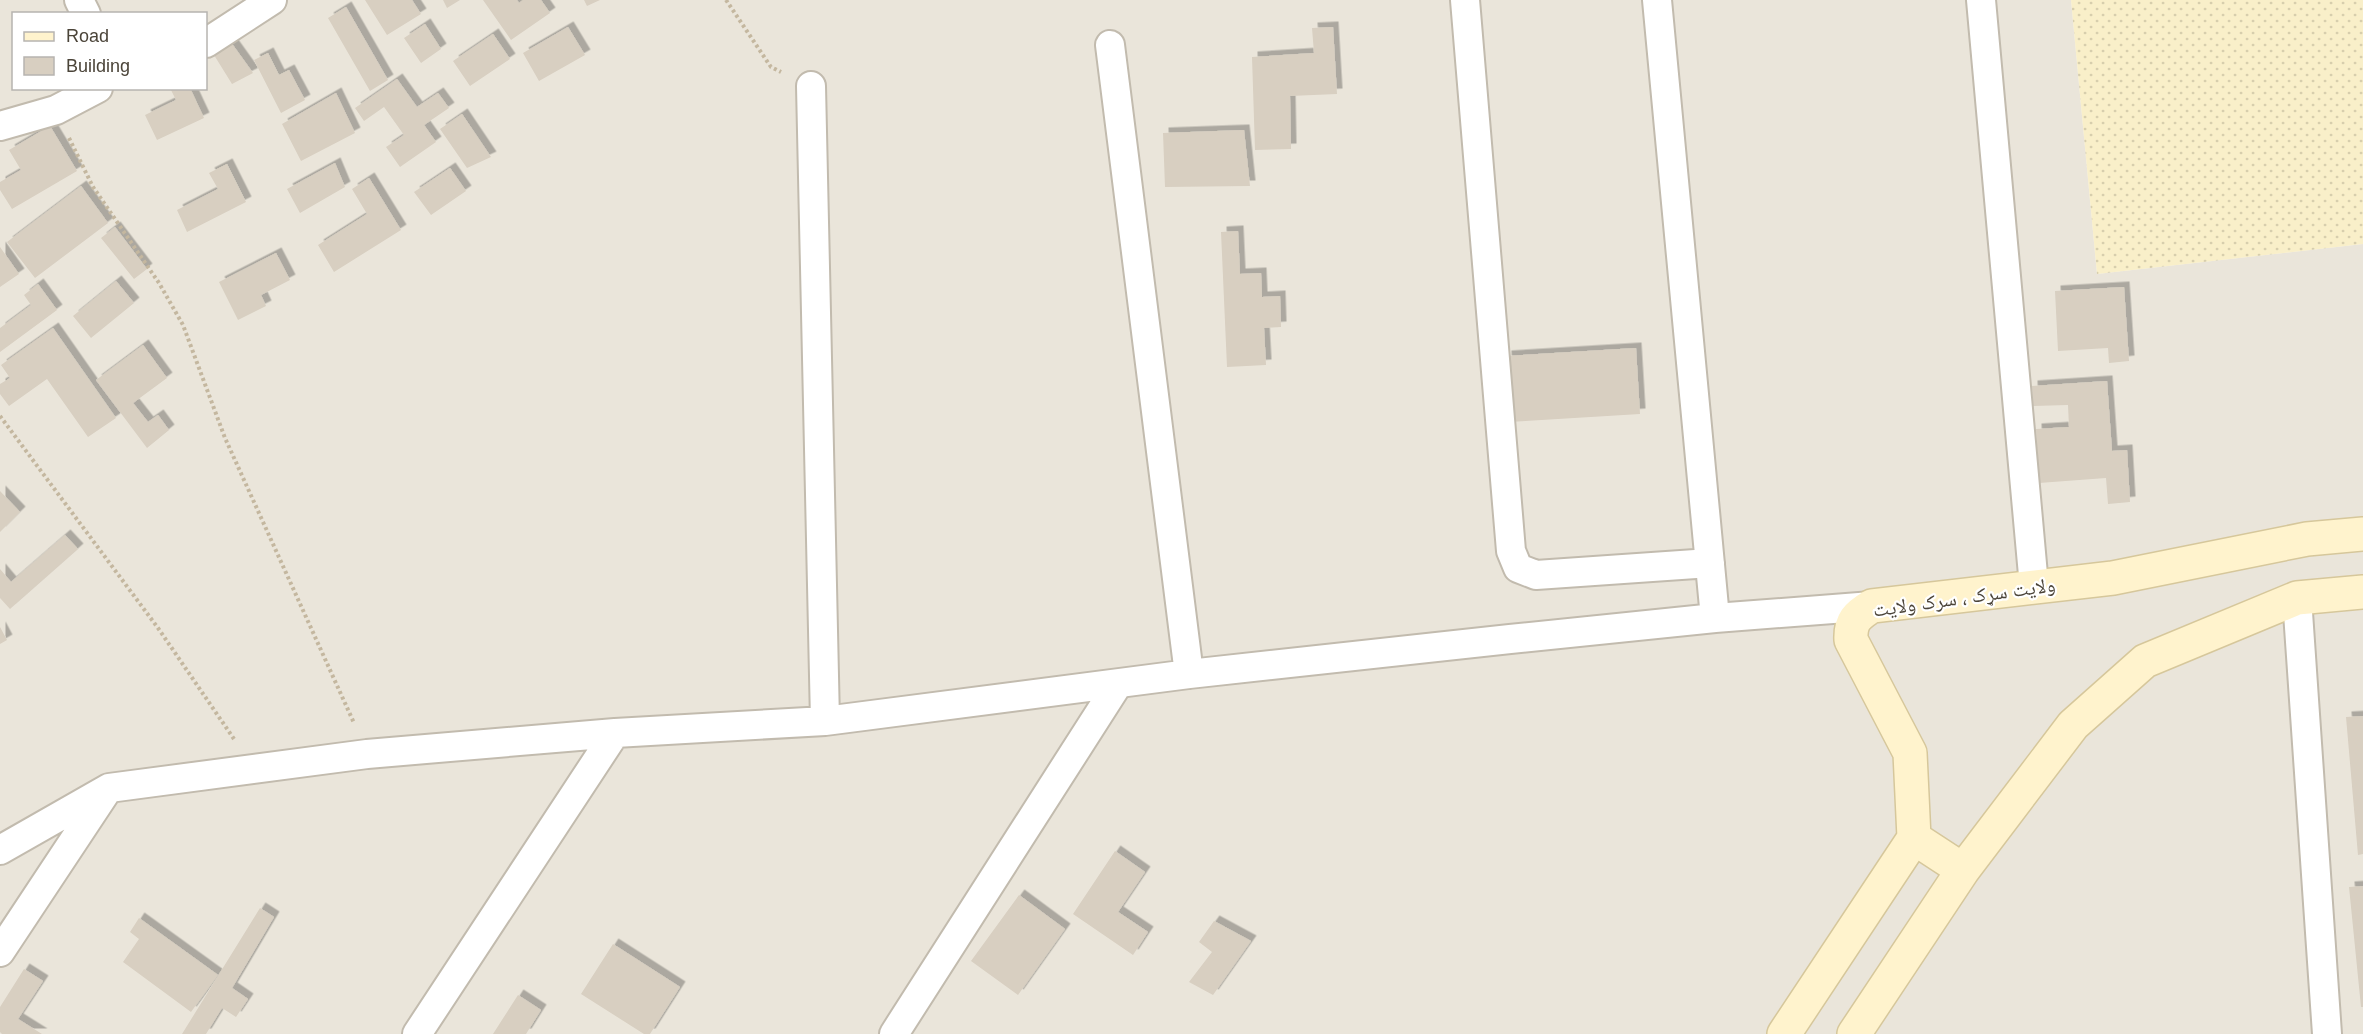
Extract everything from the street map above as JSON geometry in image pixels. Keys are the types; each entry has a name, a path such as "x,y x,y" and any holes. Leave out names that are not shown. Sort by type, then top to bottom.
{"main road":[{"name":"ولایت سړک ، سرک ولایت","path":"1914,838 1911,753 1851,640 1850,627 1857,615 1872,606 2113,578 2307,539 2363,534"},
{"path":"1854,1034 1963,870 2073,725 2145,661 2297,598 2363,592"},
{"path":"1784,1034 1914,838 1963,870"}],"street":[{"path":"207,42 272,0"},
{"path":"1464,0 1511,551 1518,568 1536,575 1710,563"},
{"path":"1657,0 1715,618"},
{"path":"1981,0 2034,586"},
{"path":"1110,45 1189,674"},
{"path":"811,86 825,721"},
{"path":"0,126 56,110 94,90"},
{"path":"2297,598 2327,1034"},
{"path":"0,850 109,788 367,754 615,733 825,721 1189,674 1715,618 1872,606"},
{"path":"894,1034 1118,684"},
{"path":"417,1034 615,733"},
{"path":"0,952 109,788"}],"path":[{"path":"726,0 771,67 811,86"},
{"path":"56,110 93,187 159,283 183,325 225,438 367,754"},
{"path":"0,416 158,628 255,769"}],"shaded area":[{"path":"0,0 2071,0 2097,274 2363,244 2363,1034 0,1034"}],"sand":[{"path":"2071,0 2363,0 2363,244 2097,274"}],"building":[{"path":"365,0 412,0 421,14 387,35"},
{"path":"443,0 460,0 447,8"},
{"path":"483,0 517,0 519,3 523,0 541,0 550,13 511,40"},
{"path":"584,0 600,0 587,6"},
{"path":"346,7 388,80 370,91 328,18"},
{"path":"425,24 441,49 421,63 404,38"},
{"path":"568,27 585,55 539,81 523,53"},
{"path":"1333,27 1337,94 1290,96 1291,149 1255,150 1252,57 1314,53 1312,28"},
{"path":"493,34 510,59 470,86 453,61"},
{"path":"230,41 253,73 232,84 214,55"},
{"path":"268,53 279,75 289,70 305,100 281,113 254,60"},
{"path":"397,79 417,107 438,93 449,108 424,125 436,142 400,167 386,147 404,135 384,107 364,121 355,108"},
{"path":"171,90 191,90 204,118 157,140 145,115 176,100"},
{"path":"336,93 355,133 301,161 282,124"},
{"path":"462,114 491,157 467,168 440,129"},
{"path":"50,126 77,171 12,209 0,190 0,182 21,170 9,150"},
{"path":"1244,130 1250,186 1165,187 1163,133"},
{"path":"335,163 345,187 300,213 287,189"},
{"path":"227,164 246,202 187,232 177,210 218,189 209,173"},
{"path":"450,168 466,191 431,215 414,192"},
{"path":"369,178 401,230 334,272 318,245 367,214 352,189"},
{"path":"81,186 108,223 35,278 7,242"},
{"path":"115,227 147,269 134,279 101,238"},
{"path":"1238,231 1240,274 1261,273 1262,297 1280,296 1281,327 1264,328 1266,365 1227,367 1221,232"},
{"path":"0,247 19,274 0,287"},
{"path":"276,253 290,280 261,295 266,306 238,320 219,282"},
{"path":"116,281 134,303 91,338 73,316"},
{"path":"38,284 57,310 0,352 0,328 31,305 24,295"},
{"path":"2124,287 2129,361 2109,363 2108,348 2058,351 2055,291"},
{"path":"53,328 116,418 88,437 47,379 9,406 0,394 0,384 10,378 1,365"},
{"path":"143,345 167,378 133,403 148,422 158,415 169,430 147,448 96,380"},
{"path":"1636,348 1640,414 1509,422 1506,356"},
{"path":"2107,381 2112,451 2127,450 2130,502 2108,504 2106,478 2039,483 2036,429 2069,427 2068,405 2033,406 2032,386"},
{"path":"0,491 20,512 0,532"},
{"path":"65,535 78,549 10,609 0,598 0,569 11,582"},
{"path":"0,627 7,640 0,644"},
{"path":"2363,716 2363,854 2358,855 2346,717"},
{"path":"1115,851 1145,872 1118,912 1148,932 1133,955 1073,914"},
{"path":"2363,886 2363,1007 2361,1007 2349,887"},
{"path":"1019,895 1065,929 1018,995 971,961"},
{"path":"260,908 274,917 232,988 248,999 236,1017 222,1008 206,1034 182,1034"},
{"path":"139,918 218,975 191,1012 123,962 139,939 130,932"},
{"path":"1214,921 1251,941 1213,995 1189,982 1212,952 1199,942"},
{"path":"613,944 680,987 650,1034 644,1034 581,994"},
{"path":"24,969 43,981 18,1019 42,1034 2,1034 0,1032 0,1007"},
{"path":"518,995 541,1010 526,1034 493,1034"}]}
